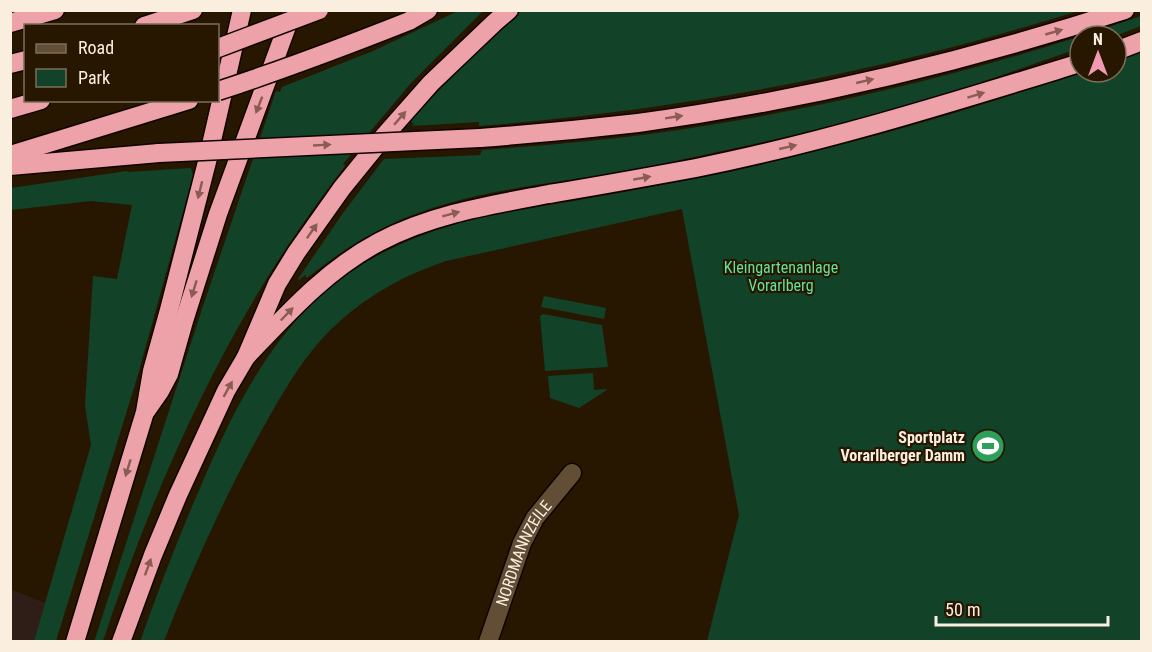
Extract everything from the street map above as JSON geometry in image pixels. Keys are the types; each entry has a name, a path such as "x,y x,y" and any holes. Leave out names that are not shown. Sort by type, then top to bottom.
{"highway":[{"path":"10,22 55,10"},
{"path":"150,24 193,10"},
{"path":"75,642 145,412 152,371 208,158 242,10"},
{"path":"145,412 169,374 218,214 293,10"},
{"path":"219,48 319,10"},
{"path":"219,91 334,50 409,21 428,10"},
{"path":"122,642 177,495 226,391 246,357 277,284 296,253 369,153 431,83 508,10"},
{"path":"10,166 159,153 480,138 638,123 768,102 849,85 954,60 1125,10"},
{"path":"246,357 299,301 327,276 379,242 440,217 493,204 684,170 792,147 1068,67"},
{"path":"10,109 34,102"},
{"path":"10,155 183,102"}],"street":[{"name":"NORDMANNZEILE","path":"488,642 522,543 535,518 573,473"}],"shaded area":[{"path":"10,589 45,603 34,641 11,641"}],"green space":[{"path":"458,11 483,11 411,83 343,164 345,166 295,235 251,304 179,445 138,542 103,641 94,642 203,306 276,91 280,92 282,87 373,51"},
{"path":"521,11 1078,11 1005,33 857,70 707,99 555,119 479,126 479,122 412,126 414,124 410,121 478,51"},
{"path":"1141,16 1141,26 1128,31 1128,24 1117,24"},
{"path":"1068,40 1068,52 973,85 857,119 672,162 493,193 439,206 376,231 307,278 305,275 298,279 343,213 384,159 480,155 482,150 650,134 713,125 899,87"},
{"name":"Kleingartenanlage Vorarlberg","path":"1141,49 1141,641 707,641 739,515 682,209 446,261 390,285 352,311 318,343 291,380 268,419 212,528 164,641 140,642 203,481 254,378 305,311 341,279 373,258 408,241 463,222 760,165 927,121 1010,96 1068,75 1068,84 1128,84 1128,54"},
{"path":"191,168 193,176 137,378 56,641 34,641 91,445 85,406 93,276 117,279 132,205 91,201 11,210 11,188 127,171"},
{"path":"544,296 606,308 604,319 541,307"},
{"path":"543,314 602,325 608,367 545,371 540,316"},
{"path":"593,373 594,390 608,389 579,408 550,398 548,376"}],"place":[{"name":"Sportplatz Vorarlberger Damm","path":"988,446"}]}
